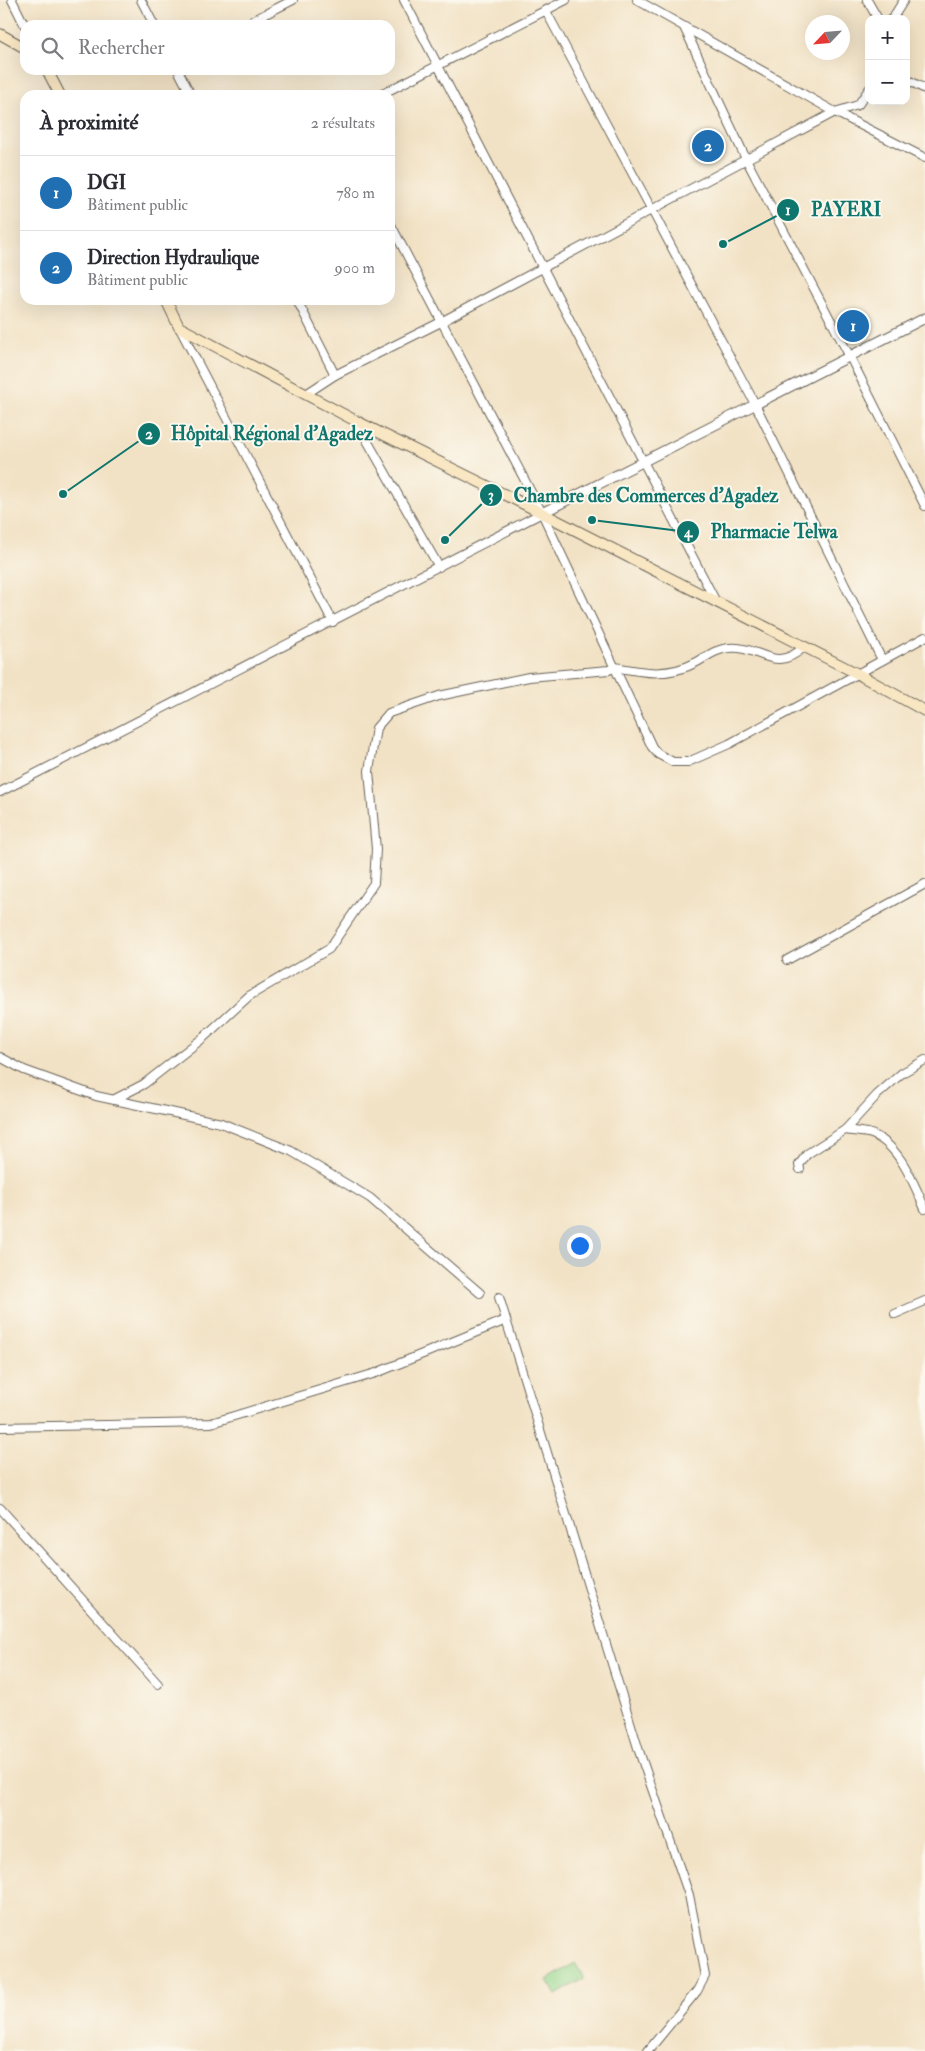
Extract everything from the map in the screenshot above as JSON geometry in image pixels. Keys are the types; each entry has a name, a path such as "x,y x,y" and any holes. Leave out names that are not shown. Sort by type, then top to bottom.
{"main road":[{"path":"0,34 20,45"},
{"path":"50,75 57,90"},
{"path":"169,305 180,327 356,421 542,513 858,674 925,711"}],"street":[{"path":"12,0 22,20"},
{"path":"142,0 152,20"},
{"path":"254,20 293,0"},
{"path":"404,0 716,602"},
{"path":"390,90 566,0"},
{"path":"637,0 835,112 925,158"},
{"path":"867,0 876,15"},
{"path":"895,15 904,0"},
{"path":"546,11 755,404 882,660"},
{"path":"684,27 746,159 850,356 925,506"},
{"path":"181,75 188,90"},
{"path":"910,81 925,88"},
{"path":"306,394 335,375 441,322 835,112 858,105 865,95"},
{"path":"395,233 542,513 652,747 658,754 673,762 688,762 729,744 925,637"},
{"path":"300,305 335,375"},
{"path":"0,792 925,318"},
{"path":"180,327 333,622"},
{"path":"356,421 439,567"},
{"path":"115,1100 144,1084 203,1038 249,996 329,950 374,883 376,849 369,771 376,728 389,713 439,696 529,677 609,670 614,667 657,674 672,672 696,663 717,650 736,648 783,660 793,656 804,647"},
{"path":"788,960 925,884"},
{"path":"0,1057 24,1070 96,1096 221,1123 291,1151 370,1198 480,1293"},
{"path":"800,1169 799,1165 807,1154 845,1130 877,1095 902,1072 925,1060"},
{"path":"845,1130 869,1134 886,1142 908,1170 925,1210"},
{"path":"499,1297 639,1752 691,1904 705,1976 697,1991 648,2051"},
{"path":"895,1314 925,1301"},
{"path":"0,1427 211,1423 376,1374 506,1320"},
{"path":"0,1508 158,1684"}],"green space":[{"path":"575,1963 584,1978 556,1995 547,1980"}],"place":[{"name":"Direction Hydraulique","path":"708,146"},
{"name":"PAYERI","path":"723,244"},
{"name":"DGI","path":"853,326"},
{"name":"Hôpital Régional d'Agadez","path":"63,494"},
{"name":"Pharmacie Telwa","path":"592,520"},
{"name":"Chambre des Commerces d’Agadez","path":"445,540"}]}
